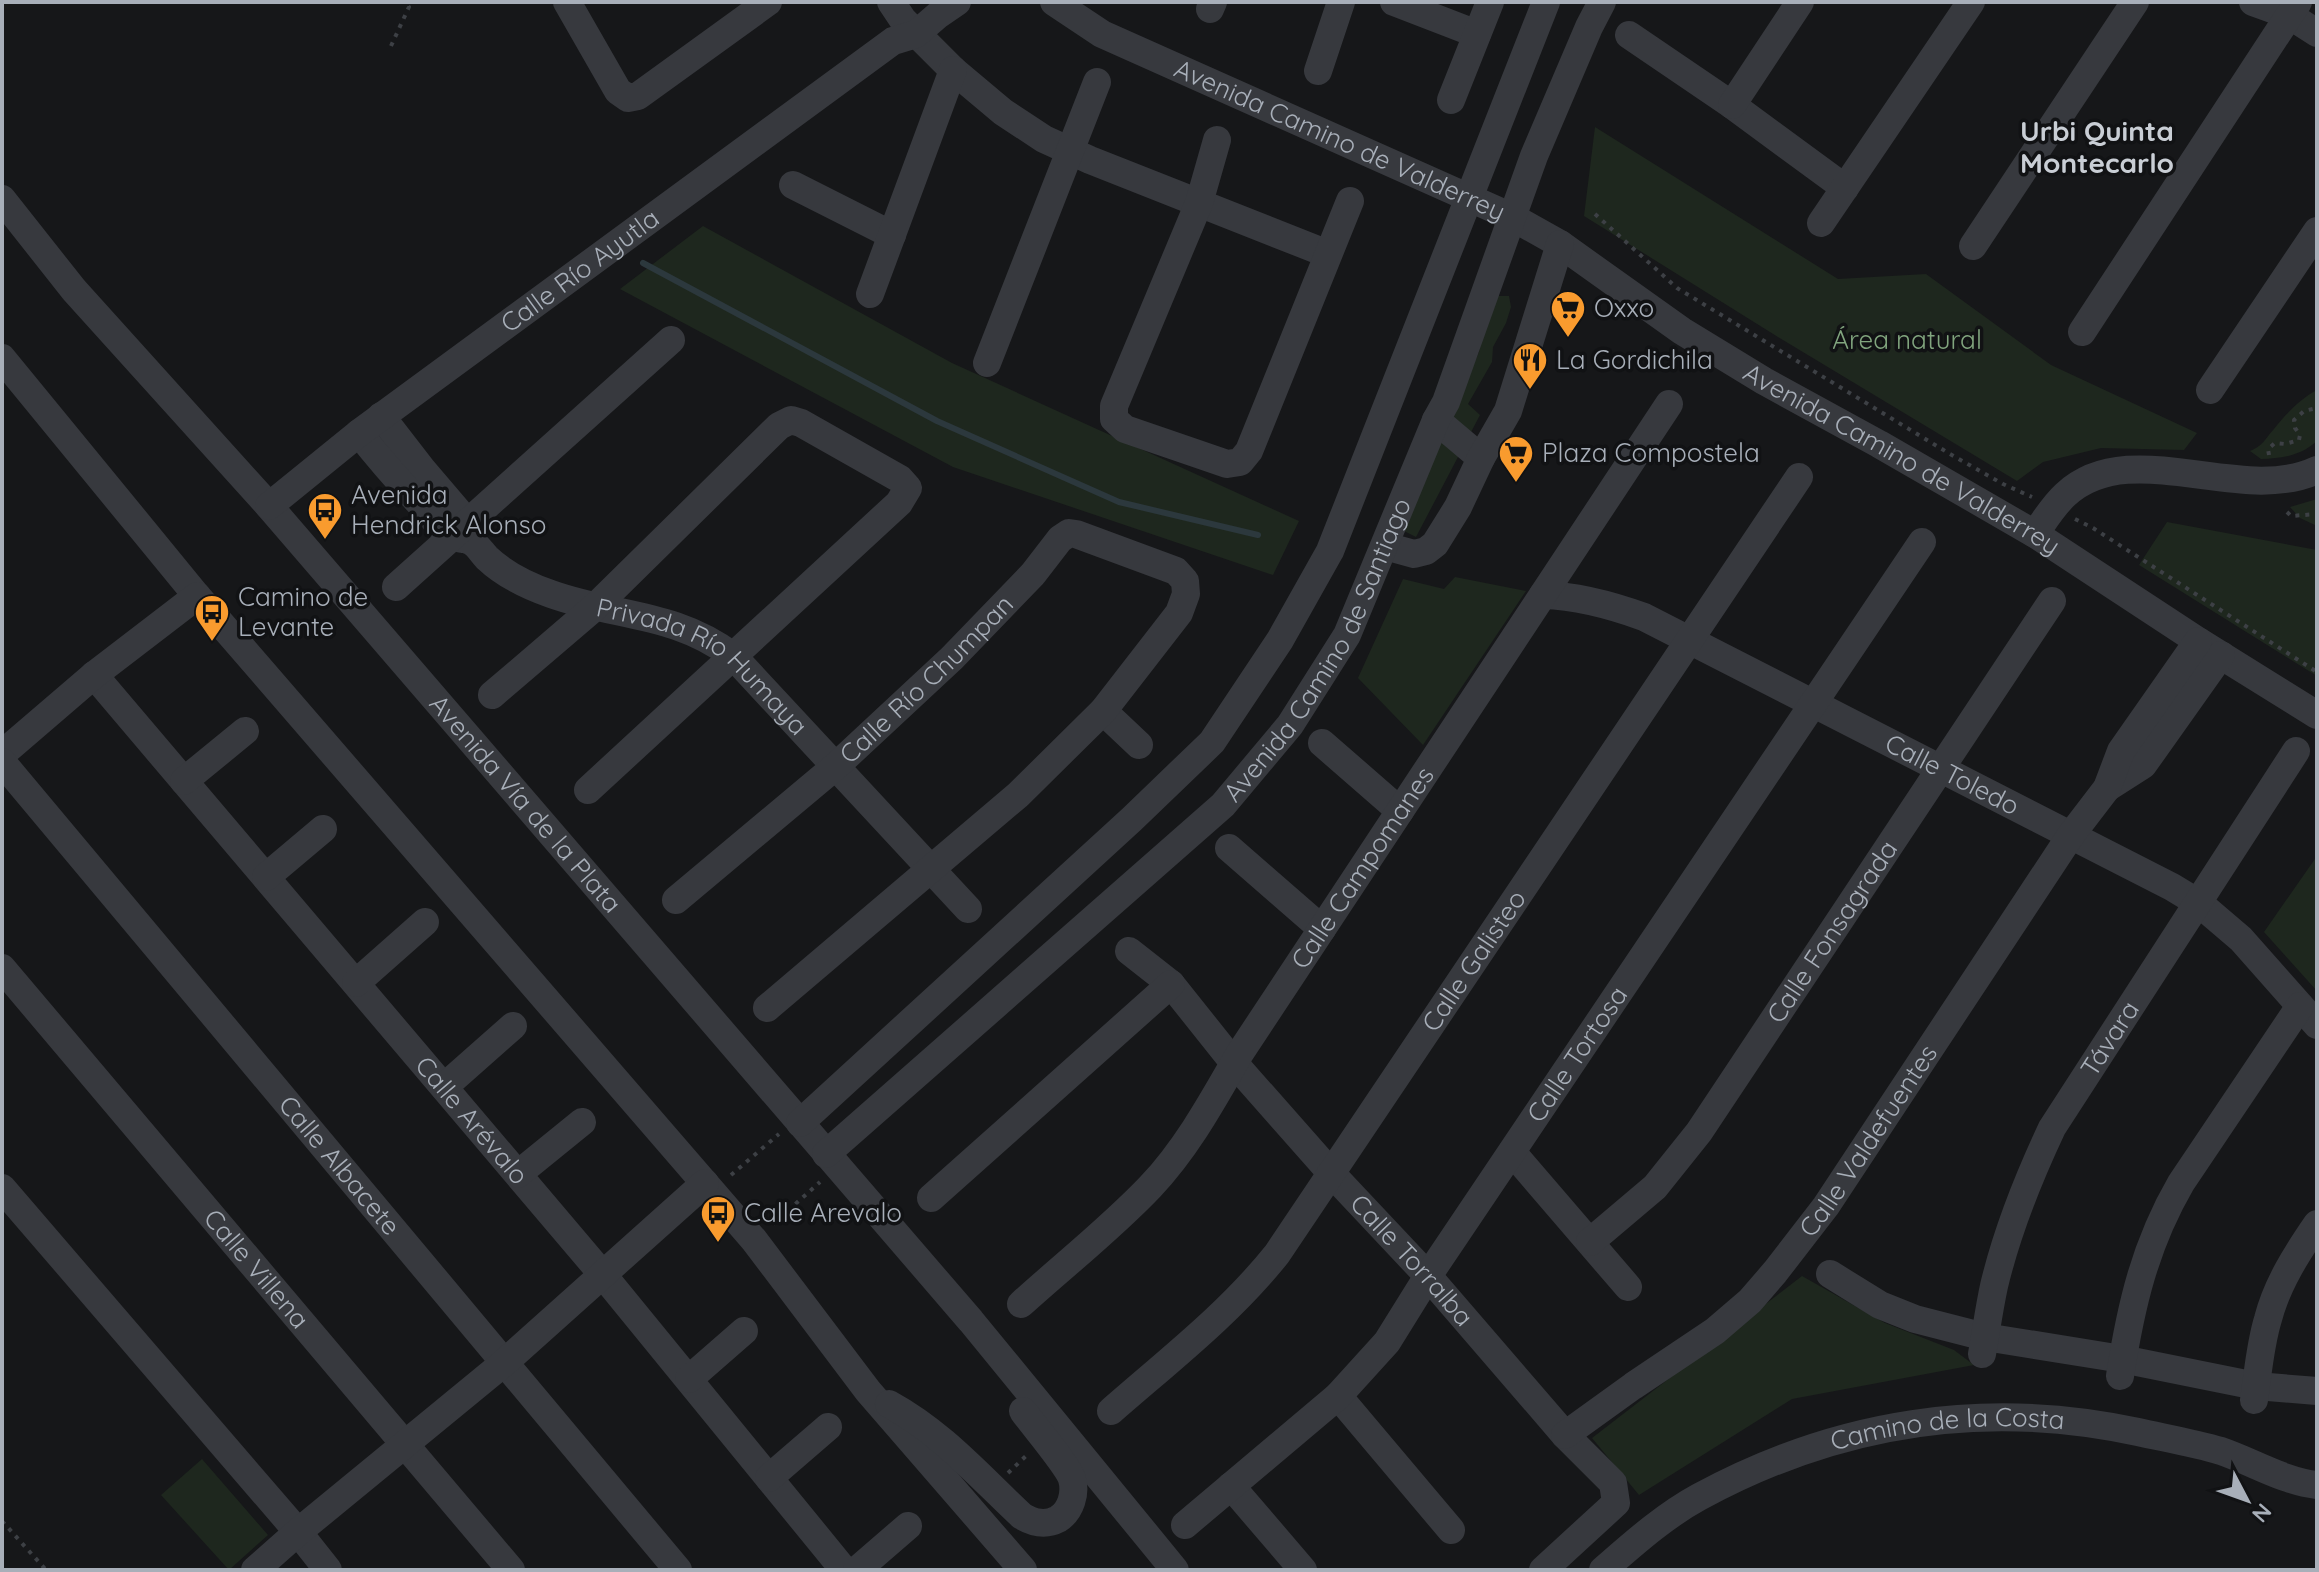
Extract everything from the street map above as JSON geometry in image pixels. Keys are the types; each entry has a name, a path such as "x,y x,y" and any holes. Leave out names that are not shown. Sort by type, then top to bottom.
{"street":[{"path":"567,2 618,91 628,98 638,96 768,2"},
{"name":"Calle Río Ayutla","path":"269,506 370,425 905,20 938,15 957,2"},
{"name":"Avenida Camino de Valderrey","path":"1054,2 1102,34 1470,197 1560,244 1682,331 1764,381 2035,534 2317,715"},
{"path":"1318,71 1341,2"},
{"path":"1394,2 1477,34"},
{"path":"1451,100 1490,2"},
{"name":"Avenida Camino de Santiago","path":"798,1121 1132,819 1212,742 1280,640 1330,551 1546,2"},
{"name":"Avenida Camino de Santiago","path":"831,1160 1223,805 1290,725 1347,635 1446,402 1534,156 1602,2"},
{"path":"1732,105 1800,2"},
{"path":"1821,223 1971,2"},
{"path":"1973,246 2135,2"},
{"path":"2253,2 2294,9 2317,33"},
{"path":"2082,332 2294,9"},
{"path":"905,20 953,70 1003,112 1044,139 1328,254"},
{"path":"1629,35 1732,105 1845,188"},
{"path":"870,294 953,70"},
{"path":"987,363 1097,82"},
{"path":"1217,140 1199,203 1114,406 1114,419 1125,429 1227,464 1240,462 1249,451 1350,201"},
{"path":"793,185 892,235"},
{"name":"Avenida Vía de la Plata","path":"2,199 74,290"},
{"name":"Avenida Vía de la Plata","path":"2,213 269,506 971,1321 1175,1570"},
{"path":"2210,390 2317,231"},
{"path":"1385,546 1414,554 1426,551 1435,544 1458,507 1508,411 1560,244"},
{"path":"396,587 464,533 671,340"},
{"name":"Avenida Vía de la Plata","path":"2,358 197,596 754,1240 868,1391 1023,1570"},
{"name":"Calle Campomanes","path":"1021,1304 1151,1185 1177,1154 1669,404"},
{"path":"492,695 596,606 779,426 791,420 801,423 900,479 908,488 899,503 588,790"},
{"path":"1436,420 1481,458"},
{"name":"Privada Río Humaya","path":"370,425 380,460 464,533 488,559 516,579 550,594 678,625 713,641 733,656 968,909"},
{"path":"2035,534 2064,496 2082,482 2110,471 2172,471 2266,482 2291,479 2316,469"},
{"name":"Calle Galisteo","path":"1111,1411 1228,1309 1257,1279 1299,1224 1799,477"},
{"name":"Calle Río Chumpan","path":"676,900 836,766 952,658 1033,574 1060,539 1069,533 1176,571 1185,581 1186,594 1179,613 1103,711"},
{"name":"Calle Tortosa","path":"1185,1525 1338,1396 1387,1342 1428,1276 1922,542"},
{"name":"Calle Toledo","path":"1543,595 1564,596 1620,608 1644,617 2172,887 2198,903 2241,939 2309,1015"},
{"path":"2,754 94,675 197,596"},
{"name":"Calle Fonsagrada","path":"1590,1242 1655,1187 1699,1132 2052,601"},
{"name":"Calle Valdefuentes","path":"1565,1435 1715,1331 1750,1301 1775,1272 1820,1216 2071,835 2107,788 2143,765 2209,648"},
{"name":"Calle Arévalo","path":"94,675 603,1275 844,1570"},
{"path":"767,1008 1018,795 1103,711 1139,745"},
{"path":"184,781 245,731"},
{"path":"1322,743 1400,811"},
{"name":"Távara","path":"1984,1345 1994,1288 2009,1233 2031,1172 2052,1128 2296,751"},
{"name":"Calle Albacete","path":"2,762 678,1570"},
{"path":"266,877 323,829"},
{"path":"1229,848 1322,929"},
{"path":"356,983 425,922"},
{"name":"Calle Torralba","path":"1129,951 1171,984 1234,1063 1332,1174 1428,1276 1565,1435 1613,1483 1616,1503 1543,1570"},
{"name":"Calle Villena","path":"2,968 511,1570"},
{"path":"931,1198 1171,984"},
{"path":"2121,1367 2136,1288 2164,1212 2181,1183 2309,1015"},
{"path":"444,1087 513,1026"},
{"path":"518,1174 582,1122"},
{"path":"1512,1152 1628,1287"},
{"path":"2,1188 328,1570"},
{"path":"255,1570 708,1188"},
{"path":"2255,1393 2268,1319 2277,1292 2317,1224"},
{"path":"1830,1274 1880,1305 1984,1345 2255,1393 2317,1391"},
{"name":"Avenida Vía de la Plata","path":"868,1391 918,1420 939,1437 1022,1516 1034,1523 1049,1523 1062,1517 1071,1503 1071,1476 1008,1390 971,1321"},
{"path":"689,1379 744,1331"},
{"path":"1338,1396 1451,1530"},
{"name":"Camino de la Costa","path":"1603,1570 1641,1537 1698,1498 1790,1454 1883,1428 1955,1419 2051,1418 2135,1431 2219,1451 2298,1483 2317,1485"},
{"path":"769,1478 828,1427"},
{"path":"1231,1486 1303,1570"},
{"path":"857,1570 908,1526"}],"path":[{"path":"391,46 409,7 405,2"},
{"path":"1595,214 1677,288 1950,454 2093,528 2317,672"},
{"path":"2269,455 2268,449 2275,443 2299,440 2294,420 2304,411 2317,408"},
{"path":"2287,512 2291,516 2317,514"},
{"path":"708,1188 798,1121"},
{"path":"754,1240 831,1160"},
{"path":"992,1488 1022,1461 1041,1436"},
{"path":"2,1521 46,1570"}],"green space":[{"name":"Área natural","path":"1595,127 1838,279 1926,274 2051,365 2197,433 2184,450 2101,448 2043,462 2017,481 1584,216"},
{"path":"703,226 952,363 1299,521 1273,575 953,467 620,289"},
{"path":"1497,296 1509,296 1511,307 1493,347 1492,362 1468,404 1480,415 1416,537 1400,529 1479,352 1487,311"},
{"path":"2317,390 2317,441 2298,453 2284,457 2261,459 2250,451 2261,444 2294,407"},
{"path":"2317,499 2317,526 2300,518 2290,507"},
{"path":"2167,522 2317,550 2317,676 2139,565"},
{"path":"1455,577 1526,591 1423,745 1358,678 1403,579 1444,589"},
{"path":"2317,856 2317,991 2264,932"},
{"path":"1802,1276 1885,1323 1954,1350 1974,1365 1792,1399 1639,1495 1592,1438"},
{"path":"202,1459 268,1535 229,1570 161,1495"}],"waterway":[{"path":"643,263 937,421 1119,502 1258,535"}],"place":[{"name":"Oxxo","path":"1568,339"},
{"name":"La Gordichila","path":"1530,391"},
{"name":"Plaza Compostela","path":"1516,484"},
{"name":"Avenida Hendrick Alonso","path":"325,541"},
{"name":"Camino de Levante","path":"212,643"},
{"name":"Calle Arevalo","path":"718,1244"}],"district":[{"name":"Urbi Quinta Montecarlo","path":"2097,147"}]}
